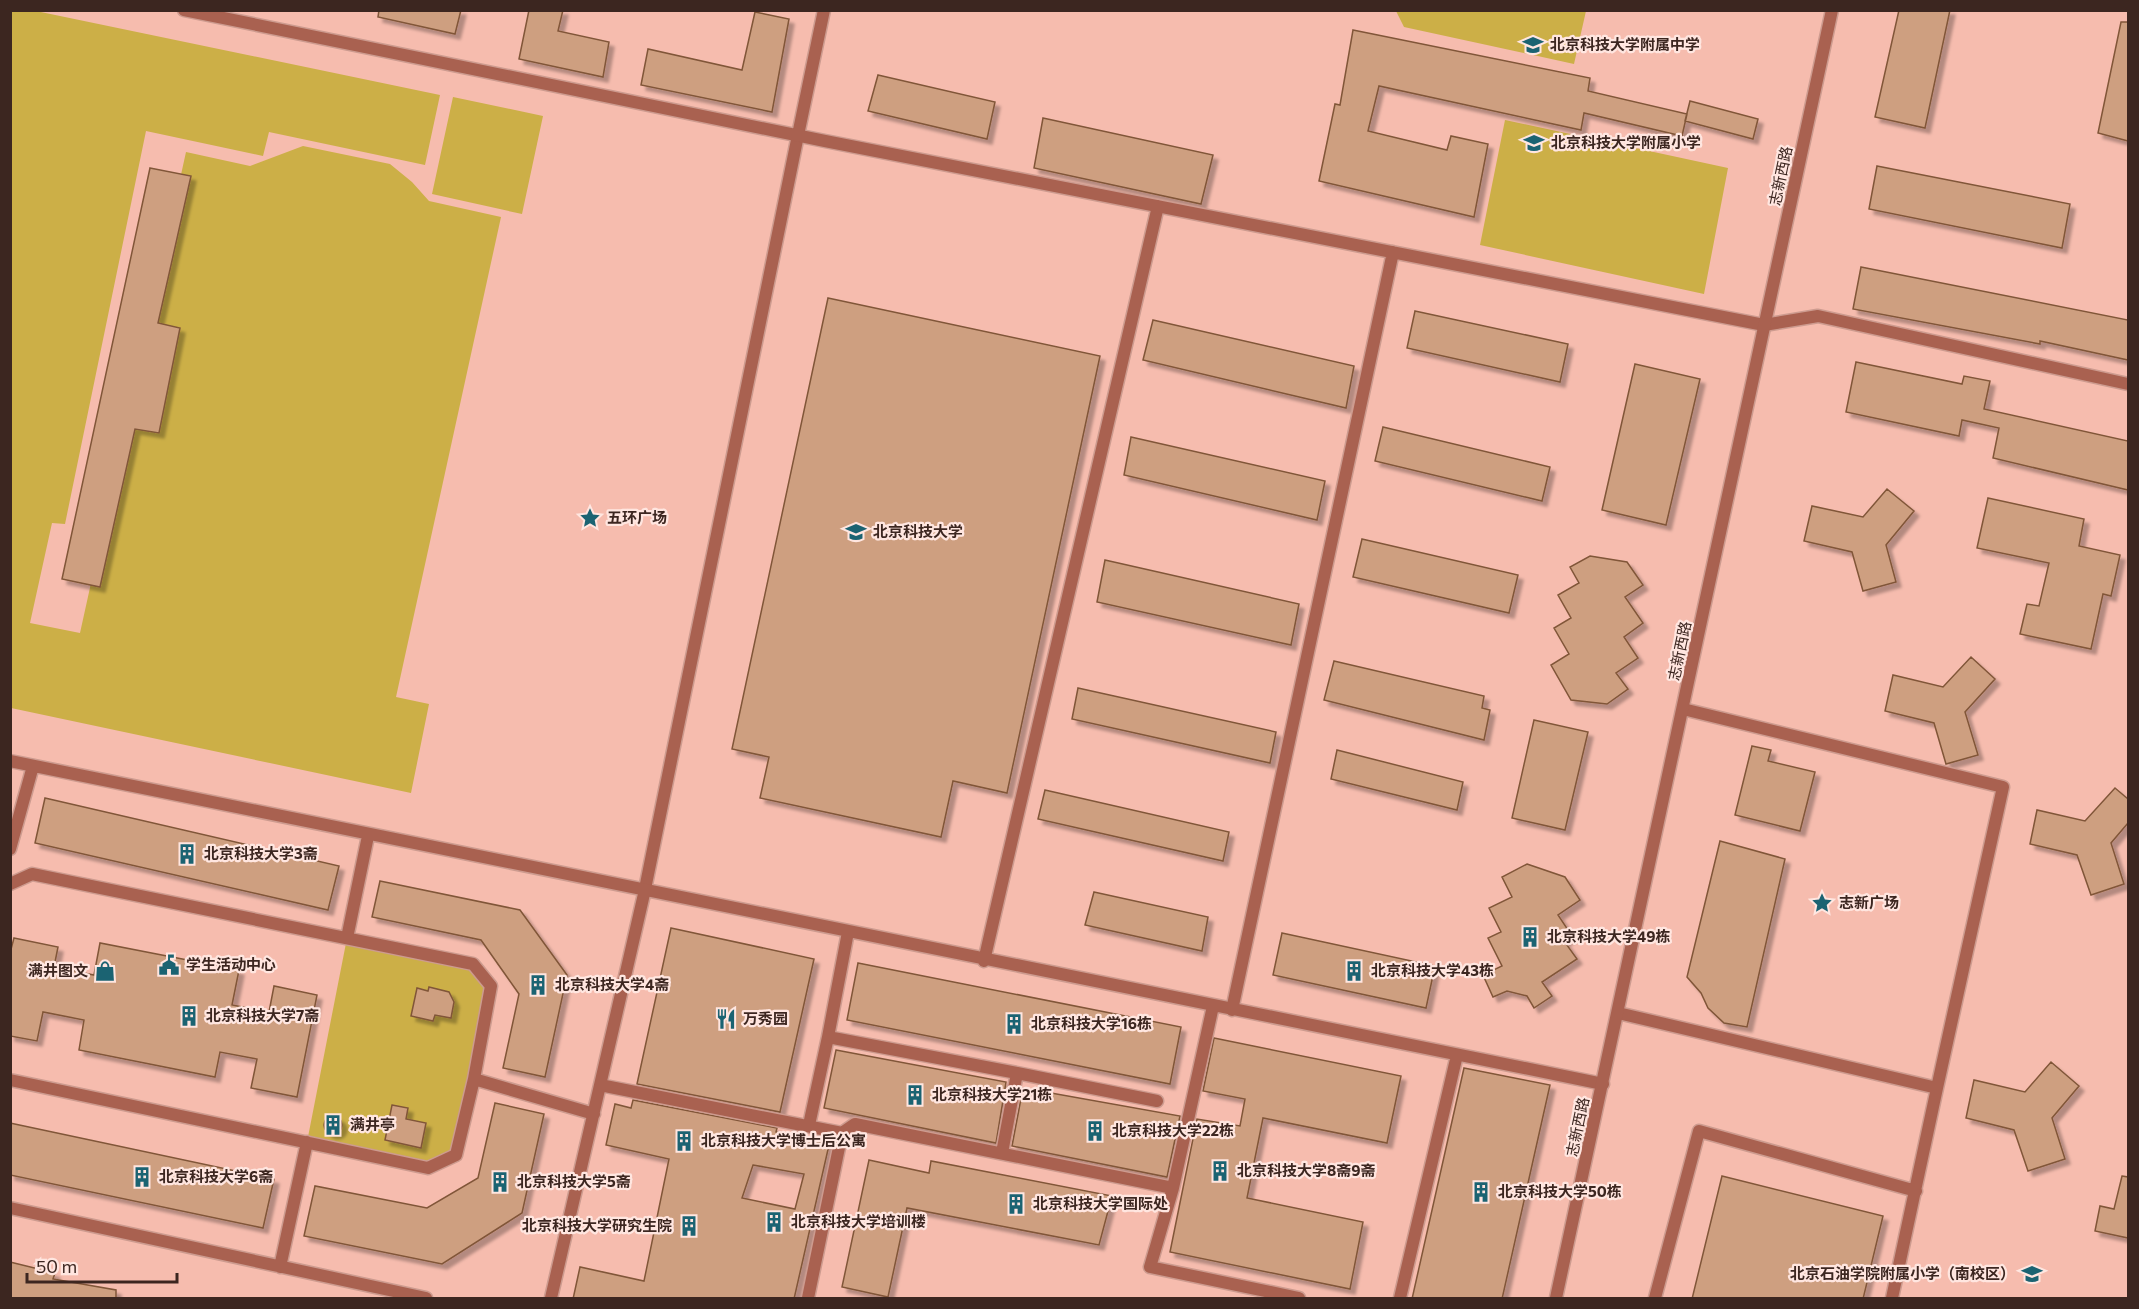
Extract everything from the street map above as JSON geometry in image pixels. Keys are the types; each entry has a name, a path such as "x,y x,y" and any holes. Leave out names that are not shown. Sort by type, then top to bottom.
{"street":[{"path":"184,10 798,135 1764,325 1818,316 2128,384"},
{"path":"551,1299 644,894 824,10"},
{"name":"志新西路","path":"1556,1299 1832,10"},
{"path":"984,961 1158,206"},
{"path":"1232,1010 1393,252"},
{"path":"1683,709 2003,787 1892,1299"},
{"path":"10,761 644,894 848,932 1603,1084"},
{"path":"10,849 33,766"},
{"path":"347,938 368,836"},
{"path":"10,884 32,874 473,964 491,986 474,1079 456,1155 428,1168 10,1080"},
{"path":"809,1125 848,932"},
{"path":"1214,1006 1173,1188 1150,1267 1299,1299"},
{"path":"1618,1013 1936,1088"},
{"path":"828,1037 1157,1101"},
{"path":"1400,1299 1457,1055"},
{"path":"1002,1153 1017,1073"},
{"path":"474,1079 594,1114"},
{"path":"600,1085 842,1133"},
{"path":"808,1299 842,1133 855,1124 1173,1188"},
{"path":"1655,1299 1699,1131 1916,1191"},
{"path":"280,1267 307,1142"},
{"path":"10,1208 426,1299"}],"shaded area":[{"path":"11,11 36,11 440,95 425,165 269,132 263,156 146,131 65,524 52,523 30,623 80,633 186,152 250,166 303,146 390,164 412,182 429,201 501,217 396,697 429,704 411,793 11,708"},
{"name":"北京科技大学附属中学","path":"1396,11 1586,11 1574,64 1404,27"},
{"path":"453,97 543,116 522,214 432,194"},
{"path":"1505,120 1728,168 1704,294 1480,245"},
{"path":"347,938 473,964 491,986 456,1155 428,1168 307,1142"}],"building":[{"path":"379,10 461,10 455,34 378,17"},
{"path":"529,10 563,10 558,31 609,42 603,77 519,59"},
{"path":"1899,10 1950,10 1925,128 1875,117"},
{"path":"755,12 789,19 772,112 641,85 648,49 742,70"},
{"path":"2121,22 2128,22 2128,141 2098,133"},
{"path":"1353,30 1590,78 1588,91 1687,114 1682,136 1584,113 1581,130 1379,86 1368,131 1447,150 1451,136 1488,144 1474,217 1319,181 1335,104 1340,105"},
{"path":"878,75 995,102 987,139 868,111"},
{"path":"1690,101 1758,119 1753,139 1685,121"},
{"path":"1043,118 1213,155 1201,204 1034,168"},
{"path":"1877,166 2070,204 2062,248 1869,209"},
{"path":"150,168 191,176 158,323 180,328 159,433 135,429 100,587 62,579"},
{"path":"1861,267 2128,320 2128,360 2040,341 2040,344 1853,309"},
{"path":"828,298 1100,356 1007,793 953,781 941,837 760,798 769,757 732,749"},
{"path":"1415,311 1568,344 1560,382 1407,348"},
{"path":"1153,320 1354,366 1346,408 1143,360"},
{"path":"1856,362 1962,384 1964,376 1990,381 1984,409 2128,441 2128,490 1993,458 1999,428 1962,420 1959,436 1846,412"},
{"path":"1635,364 1700,379 1666,525 1602,510"},
{"path":"1383,427 1550,467 1542,501 1375,461"},
{"path":"1131,437 1325,481 1317,520 1124,475"},
{"path":"1887,489 1914,511 1886,545 1896,582 1863,591 1852,552 1804,541 1812,506 1863,517"},
{"path":"1988,498 2084,519 2079,546 2120,555 2111,596 2103,594 2091,649 2020,634 2027,604 2039,606 2049,563 1977,548"},
{"path":"1362,539 1518,575 1509,613 1353,577"},
{"path":"1590,556 1627,562 1643,585 1625,597 1643,623 1624,637 1638,658 1616,673 1628,689 1607,704 1571,700 1551,665 1569,654 1554,628 1571,618 1558,595 1579,583 1570,567"},
{"path":"1105,560 1299,604 1291,645 1097,602"},
{"path":"1971,657 1995,679 1965,712 1978,755 1946,764 1934,723 1885,711 1893,675 1943,687"},
{"path":"1334,661 1484,696 1482,708 1490,710 1484,740 1324,700"},
{"path":"1078,688 1276,732 1270,763 1072,719"},
{"path":"1534,720 1588,732 1565,830 1512,818"},
{"path":"1752,746 1771,750 1768,761 1815,772 1800,831 1735,815"},
{"path":"1337,750 1463,782 1457,810 1331,779"},
{"path":"2115,788 2128,799 2128,823 2111,843 2124,884 2091,895 2077,855 2030,844 2037,810 2085,821"},
{"path":"1045,790 1229,832 1223,861 1038,819"},
{"name":"北京科技大学3斋","path":"45,798 339,866 328,910 35,843"},
{"path":"1720,841 1785,859 1747,1027 1724,1023 1708,1008 1701,993 1687,977"},
{"name":"北京科技大学49栋","path":"1527,864 1565,877 1580,900 1558,915 1572,936 1564,941 1577,959 1542,982 1552,996 1534,1008 1527,996 1507,991 1493,997 1483,975 1502,966 1488,938 1501,932 1489,908 1512,897 1502,877"},
{"name":"北京科技大学4斋","path":"380,881 520,910 567,975 545,1077 503,1068 519,994 481,940 372,917"},
{"path":"1094,892 1208,917 1202,951 1085,925"},
{"name":"万秀园","path":"671,928 814,959 780,1112 637,1084"},
{"name":"北京科技大学43栋","path":"1282,933 1435,966 1426,1008 1273,975"},
{"name":"北京科技大学7斋","path":"14,938 58,947 54,967 94,975 100,943 239,970 232,1005 269,1012 274,986 317,995 297,1097 251,1088 257,1059 220,1052 215,1077 79,1050 84,1020 43,1012 37,1041 10,1036 10,953"},
{"name":"北京科技大学16栋","path":"858,963 1181,1027 1170,1084 847,1020"},
{"path":"429,987 449,992 454,1002 451,1018 435,1015 433,1021 411,1016 417,988 428,991"},
{"name":"北京科技大学8斋9斋","path":"1214,1038 1401,1076 1387,1143 1263,1118 1247,1198 1363,1222 1350,1289 1170,1252 1197,1119 1240,1126 1245,1099 1203,1091"},
{"name":"北京科技大学21栋","path":"836,1050 1006,1082 996,1143 824,1108"},
{"path":"2051,1062 2079,1086 2052,1118 2065,1159 2028,1171 2014,1130 1966,1118 1974,1080 2025,1092"},
{"name":"北京科技大学50栋","path":"1464,1068 1550,1085 1502,1299 1412,1299"},
{"name":"北京科技大学22栋","path":"1023,1088 1180,1116 1167,1177 1012,1146"},
{"path":"633,1100 777,1128 776,1132 829,1145 794,1299 573,1299 580,1267 644,1281 669,1159 606,1145 615,1104 631,1108","holes":["753,1165 804,1174 795,1209 742,1198"]},
{"name":"北京科技大学5斋","path":"495,1103 544,1114 522,1213 442,1264 304,1236 315,1186 427,1208 478,1178"},
{"path":"392,1105 408,1108 406,1119 426,1123 421,1148 385,1140"},
{"name":"满井亭","path":"329,1116 337,1116 342,1121 340,1132 329,1134 324,1129 324,1121"},
{"name":"北京科技大学6斋","path":"10,1123 274,1179 263,1228 10,1175"},
{"path":"869,1160 929,1173 931,1161 1112,1196 1099,1245 907,1208 888,1297 842,1287"},
{"path":"1722,1176 1883,1216 1863,1299 1692,1299"},
{"path":"2122,1176 2128,1177 2128,1238 2095,1231 2100,1206 2114,1209"},
{"path":"10,1262 55,1273 53,1279 116,1290 116,1299 10,1299"}],"place":[{"name":"北京科技大学附属中学","path":"1533,45"},
{"name":"北京科技大学附属小学","path":"1534,143"},
{"name":"五环广场","path":"590,518"},
{"name":"北京科技大学","path":"856,532"},
{"name":"北京科技大学3斋","path":"187,854"},
{"name":"志新广场","path":"1822,903"},
{"name":"北京科技大学49栋","path":"1530,937"},
{"name":"学生活动中心","path":"169,965"},
{"name":"满井图文","path":"105,971"},
{"name":"北京科技大学43栋","path":"1354,971"},
{"name":"北京科技大学4斋","path":"538,985"},
{"name":"北京科技大学7斋","path":"189,1016"},
{"name":"万秀园","path":"726,1019"},
{"name":"北京科技大学16栋","path":"1014,1024"},
{"name":"北京科技大学21栋","path":"915,1095"},
{"name":"满井亭","path":"333,1125"},
{"name":"北京科技大学22栋","path":"1095,1131"},
{"name":"北京科技大学博士后公寓","path":"684,1141"},
{"name":"北京科技大学8斋9斋","path":"1220,1171"},
{"name":"北京科技大学6斋","path":"142,1177"},
{"name":"北京科技大学5斋","path":"500,1182"},
{"name":"北京科技大学50栋","path":"1481,1192"},
{"name":"北京科技大学国际处","path":"1016,1204"},
{"name":"北京科技大学培训楼","path":"774,1222"},
{"name":"北京科技大学研究生院","path":"689,1226"},
{"name":"北京石油学院附属小学（南校区）","path":"2032,1274"}]}
